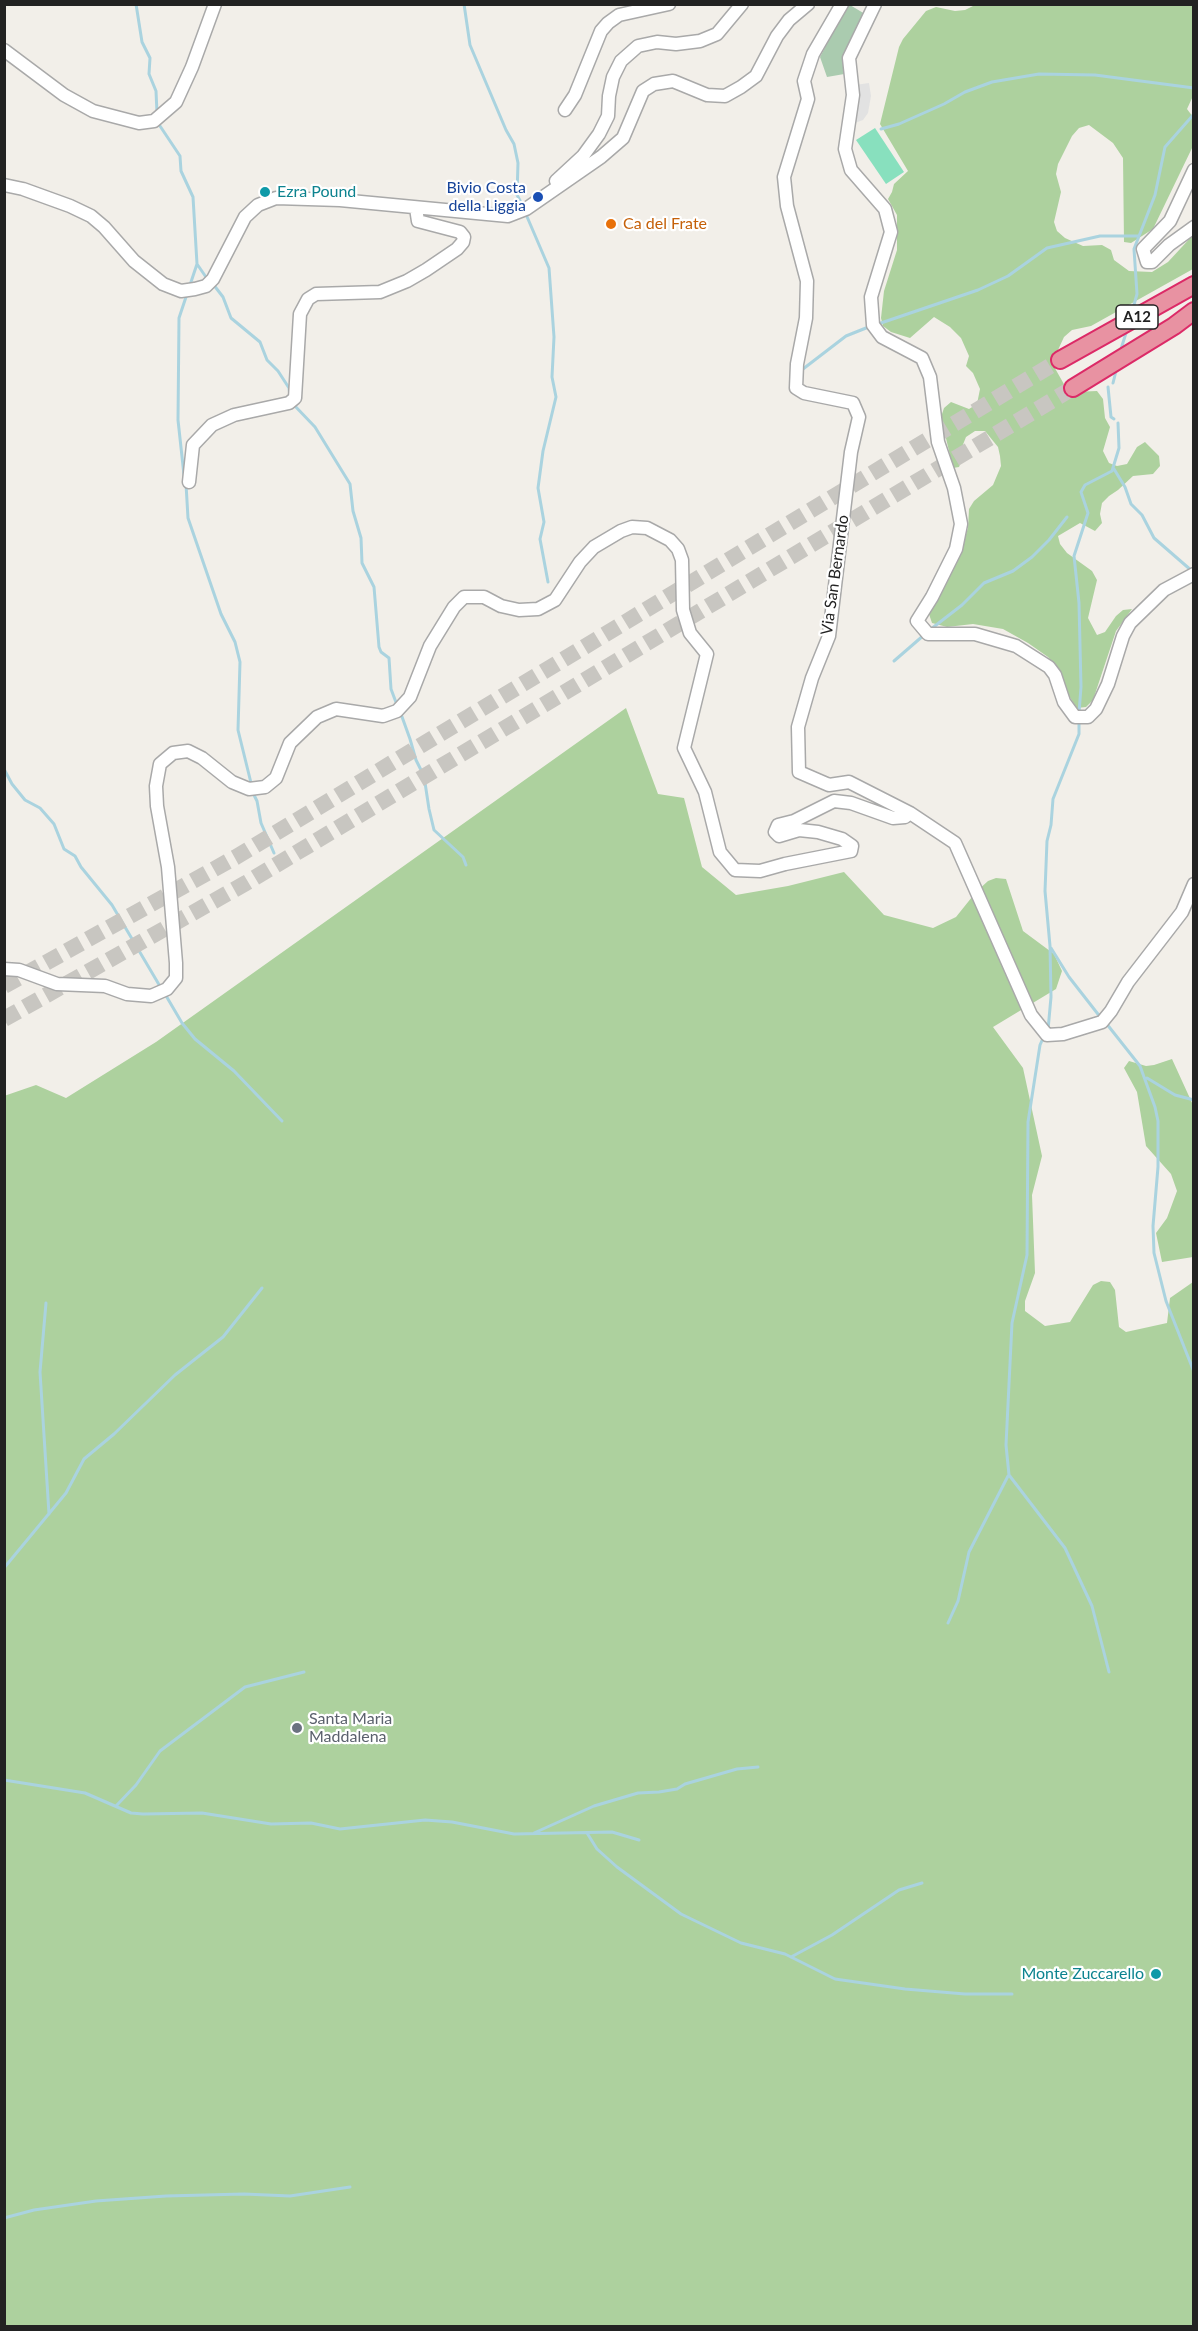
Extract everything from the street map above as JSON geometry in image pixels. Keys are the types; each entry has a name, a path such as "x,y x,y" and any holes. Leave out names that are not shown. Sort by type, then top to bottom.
{"highway":[{"name":"A12","path":"1060,360 1194,285"},
{"name":"A12","path":"1073,388 1174,326 1194,311"}],"street":[{"path":"4,50 64,95 93,111 139,123 159,117 176,102 215,4"},
{"path":"565,110 575,95 601,31 608,22 619,15 669,4"},
{"path":"542,198 582,156 599,134 608,116 613,77 621,61 638,46 657,42 676,44 700,41 717,33 733,18 742,4"},
{"path":"4,185 23,189 91,216 134,261 163,284 181,291 206,286 213,279 245,217 258,205 276,198 340,200 508,216 526,209 602,157 623,138 642,91 654,84 673,81 707,95 725,96 741,87 756,76 777,36 789,20 808,4"},
{"name":"Via San Bernardo","path":"842,4 813,54 804,81 808,99 784,177 787,206 807,280 806,318 797,364 796,388 804,393 853,403 859,417 851,452 829,636 812,678 798,727 799,772 829,785 849,782 910,813 955,843 1031,1016 1044,1032 1063,1034 1102,1022 1112,1011 1128,982 1182,912 1194,884"},
{"path":"875,4 849,58 853,95 845,149 851,170 885,209 891,232 871,297 873,325 882,337 922,358 930,377 938,442 954,488 961,524 956,549 917,621 928,634 975,634 1016,646 1049,667 1055,675 1064,702 1080,717 1096,709 1108,684 1123,636 1130,624 1164,590 1194,574"},
{"path":"1194,170 1170,222 1143,249 1147,261 1152,262 1169,244 1194,227"},
{"path":"189,482 193,445 212,425 234,415 292,400 300,314 308,299 316,294 380,292 426,270 444,259 463,242 464,237 460,232 418,221 416,208"},
{"path":"4,969 19,970 57,984 105,986 127,994 151,996 167,989 176,978 176,963 168,867 157,806 156,786 160,764 173,753 188,751 202,758 232,783 249,789 265,787 276,778 290,743 317,717 336,709 383,716 397,711 410,697 430,646 454,607 464,597 484,597 501,606 519,610 538,609 555,600 580,562 594,547 632,527 647,528 670,540 678,549 682,560 683,610 690,633 707,654 684,748 705,792 720,852 735,870 760,871 850,851 852,846 842,839 819,832 799,830 779,836 776,832 778,825 794,821 834,801 851,803 894,818 905,817 910,813"}],"green space":[{"path":"977,4 1193,5 1193,96 1187,109 1193,117 1193,146 1153,229 1131,243 1124,242 1123,158 1113,143 1089,125 1079,128 1072,136 1058,164 1056,174 1061,192 1054,222 1057,231 1065,238 1083,246 1102,245 1111,250 1114,260 1129,271 1152,272 1168,262 1193,235 1193,269 1091,326 1072,330 1064,337 1052,363 1065,386 1074,392 1097,391 1103,399 1105,418 1110,427 1103,451 1109,463 1117,466 1127,464 1137,447 1145,442 1159,456 1160,466 1153,474 1133,476 1102,503 1100,514 1102,523 1095,531 1080,523 1058,536 1060,544 1067,553 1092,571 1097,580 1088,618 1097,635 1105,632 1123,610 1132,609 1116,631 1093,700 1086,707 1077,708 1069,696 1060,672 1048,657 1003,629 973,624 947,627 932,623 929,614 960,552 968,528 969,509 974,501 993,485 1001,466 1000,456 998,447 985,431 975,431 966,437 959,467 953,468 941,417 944,408 951,402 969,409 977,404 980,389 973,373 966,366 969,356 961,338 950,327 934,317 910,338 891,332 883,326 881,318 884,291 897,250 897,215 888,199 894,184 908,171 880,124 899,47 926,11 936,7 955,11 965,10"},
{"path":"842,5 850,5 870,17 849,58 850,73 827,77 820,57 829,40 822,36"},
{"path":"875,128 904,172 886,184 856,140"},
{"path":"626,708 658,794 684,798 702,867 736,895 788,886 844,872 884,915 933,928 956,917 988,881 996,878 1006,879 1023,931 1054,954 1062,971 1056,989 993,1027 1023,1068 1042,1156 1032,1195 1035,1273 1025,1301 1025,1311 1045,1326 1070,1322 1093,1285 1101,1281 1110,1282 1115,1290 1119,1327 1126,1332 1167,1323 1170,1298 1193,1282 1193,2326 5,2326 4,1096 36,1085 66,1098 156,1042"},
{"path":"1172,1059 1193,1105 1193,1257 1162,1262 1156,1233 1167,1218 1177,1191 1171,1174 1146,1146 1137,1092 1124,1068 1129,1061 1146,1066"}],"shaded area":[{"path":"869,83 871,96 868,113 863,120 852,124 855,85"}],"waterway":[{"path":"136,4 142,42 150,58 149,74 156,91 157,113"},
{"path":"464,4 470,45 514,144 518,163 517,195 523,206"},
{"path":"881,129 899,124 965,92 992,82 1039,74 1095,75 1194,88"},
{"path":"1132,312 1137,294 1134,249 1155,195 1165,147 1194,114"},
{"path":"158,123 180,156 181,171 193,197 197,264 208,280"},
{"path":"525,212 549,268 554,337 552,377 556,397 543,451 538,488 544,522 540,539 548,582"},
{"path":"878,324 978,290 1008,276 1047,248 1100,236 1139,236"},
{"path":"189,288 197,264"},
{"path":"213,284 223,297 231,318 260,342 267,360 278,371 289,388 290,396"},
{"path":"184,475 178,420 179,318 187,294"},
{"path":"1146,317 1153,330"},
{"path":"803,369 846,336 871,326"},
{"path":"1120,352 1127,330"},
{"path":"1113,383 1117,367"},
{"path":"1108,387 1111,417 1114,419"},
{"path":"294,405 315,427 350,484 353,511 361,538 362,563 374,587 379,647 381,652 389,658 391,689 397,705"},
{"path":"1079,713 1081,687 1079,603 1074,556 1088,513 1081,492 1085,485 1112,471 1119,448 1118,423"},
{"path":"1114,469 1125,487 1131,504 1142,515 1154,538 1192,571"},
{"path":"186,484 188,518 221,614 235,642 240,662 238,730 252,787"},
{"path":"931,629 962,605 984,583 1013,571 1032,557 1067,517"},
{"path":"894,661 924,635"},
{"path":"401,714 416,760 424,776 434,830 463,857 466,865"},
{"path":"1048,1030 1051,997 1050,946 1045,891 1047,841 1053,799 1079,734 1079,719"},
{"path":"4,769 25,800 40,808 54,824 64,849 75,856 81,867 112,905 161,988"},
{"path":"253,793 257,801 261,823 274,853"},
{"path":"1051,948 1069,977 1101,1018"},
{"path":"165,994 182,1023 195,1039 234,1071 282,1121"},
{"path":"1106,1023 1140,1066 1155,1107 1158,1121 1158,1167 1153,1226 1154,1253 1166,1301 1194,1372"},
{"path":"1044,1036 1040,1045 1028,1122 1027,1255 1012,1323 1006,1445 1009,1475 1065,1548 1092,1606 1109,1672"},
{"path":"1147,1078 1175,1095 1194,1100"},
{"path":"4,1568 66,1493 84,1459 114,1434 175,1375 223,1337 262,1288"},
{"path":"46,1303 40,1372 49,1514"},
{"path":"948,1623 958,1601 969,1552 1008,1476"},
{"path":"116,1806 136,1785 160,1751 245,1687 304,1672"},
{"path":"534,1833 594,1806 638,1793 677,1789 685,1784 737,1769 758,1767"},
{"path":"4,1780 85,1793 131,1813 202,1813 271,1824 311,1823 340,1829 425,1820 452,1822 514,1834 612,1832 639,1840"},
{"path":"587,1833 597,1849 617,1867 681,1914 741,1943 785,1954 835,1979 905,1989 965,1994 1012,1994"},
{"path":"791,1957 832,1935 899,1890 922,1883"},
{"path":"4,2218 34,2210 96,2201 166,2196 244,2194 290,2196 350,2187"}],"tunnel":[{"path":"4,986 236,857 1060,360"},
{"path":"4,1019 246,883 1073,388"}],"place":[{"name":"Ezra Pound","path":"265,192"},
{"name":"Bivio Costa della Liggia","path":"538,197"},
{"name":"Ca del Frate","path":"611,224"},
{"name":"Santa Maria Maddalena","path":"297,1728"},
{"name":"Monte Zuccarello","path":"1156,1974"}]}
